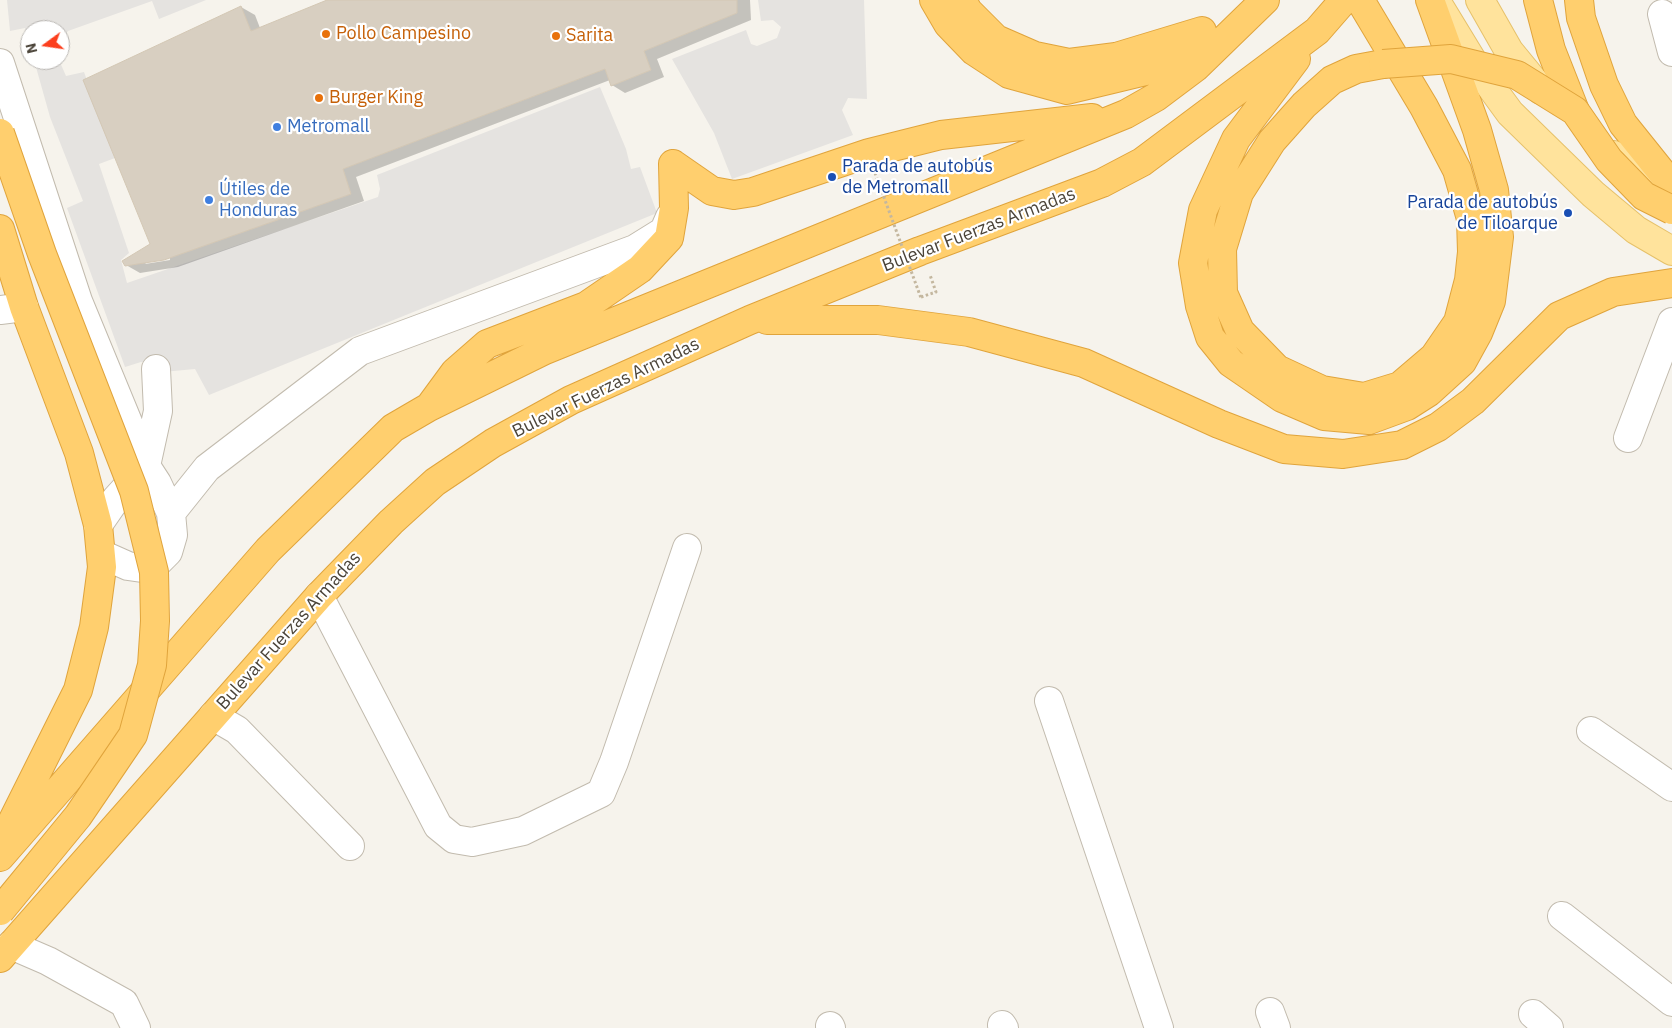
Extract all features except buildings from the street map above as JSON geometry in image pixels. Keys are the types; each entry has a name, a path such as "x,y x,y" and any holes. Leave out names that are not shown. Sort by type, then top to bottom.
{"highway":[{"path":"934,0 948,24 974,51 1009,74 1067,90 1146,72 1249,17"},
{"path":"962,0 968,11 996,39 1034,56 1069,62 1116,57 1249,17"},
{"name":"Bulevar Fuerzas Armadas","path":"6,952 319,596 391,522 435,482 493,443 571,400 750,320 920,251 1102,183 1142,162 1321,27 1344,0"},
{"path":"1360,0 1424,107 1457,170 1471,219 1472,252 1469,280 1458,322 1434,357 1400,386 1364,397 1322,390 1277,368 1240,331 1224,293 1222,249 1238,193 1272,142 1304,105 1332,80 1356,69 1383,64 1451,59 1517,75 1575,111"},
{"path":"1321,27 1236,139 1203,210 1193,263 1200,306 1210,336 1231,363 1282,398 1324,416 1369,420 1407,406 1429,392 1462,362 1478,333 1491,301 1499,237 1494,190 1477,130 1430,0"},
{"path":"1538,0 1551,50 1575,111 1609,160 1644,196 1672,210"},
{"path":"1579,0 1581,18 1604,85 1619,116 1672,185"},
{"path":"0,857 268,550 393,428 429,407 473,387 544,350 1126,114 1156,97 1196,67 1249,17"},
{"path":"429,407 454,372 487,344 586,306 640,269 669,238 674,208 673,164 712,191 734,195 753,192 869,153 941,135 1126,114"},
{"path":"0,133 42,254 134,491 154,572 155,621 152,665 133,734 78,816 0,911"},
{"path":"0,229 12,308 79,453 98,525 102,567 94,627 78,690 0,846"},
{"path":"750,320 878,320 969,332 1084,363 1219,424 1284,448 1343,454 1402,445 1438,427 1473,401 1560,316 1614,292 1672,283"}],"main road":[{"path":"1435,0 1476,65 1510,113 1593,194 1636,230 1672,251"},
{"path":"1480,0 1509,51 1557,109 1616,157 1672,195"}],"lane":[{"path":"1661,12 1672,52"},
{"path":"0,63 78,301 146,466 158,483 172,513 173,535 168,552 157,563 142,568 128,566 101,554"},
{"path":"172,513 207,468 360,350 635,249 664,231 674,208"},
{"path":"1628,438 1672,322"},
{"path":"98,525 116,499 146,466 158,411 156,369"},
{"path":"319,596 438,826 454,839 472,842 522,831 601,793 614,762 687,548"},
{"path":"1049,701 1159,1028"},
{"path":"213,716 237,730 350,846"},
{"path":"1591,731 1672,787"},
{"path":"1562,916 1672,1002"},
{"path":"6,952 48,961 124,1002 136,1028"}],"path":[{"path":"875,173 921,298 936,292"}],"shaded area":[{"path":"7,0 206,0 159,19 152,1 70,30 70,20 20,20 20,29 10,31"},
{"path":"758,0 864,0 867,99 848,98 842,110 853,135 732,179 714,133 672,59 746,30 751,44 757,46 777,38 781,27 773,20 761,21"},
{"path":"37,70 63,70 66,76 84,72 115,158 99,164 129,253 121,260 127,283 378,197 380,189 377,175 600,87 626,149 631,169 640,167 657,213 209,395 195,369 152,373 147,363 141,362 125,367 67,208 83,201 50,117"}],"place":[{"name":"Pollo Campesino","path":"326,34"},
{"name":"Sarita","path":"556,36"},
{"name":"Burger King","path":"319,98"},
{"name":"Metromall","path":"277,127"},
{"name":"Parada de autobús de Metromall","path":"832,177"},
{"name":"Útiles de Honduras","path":"209,200"},
{"name":"Parada de autobús de Tiloarque","path":"1568,213"}]}
